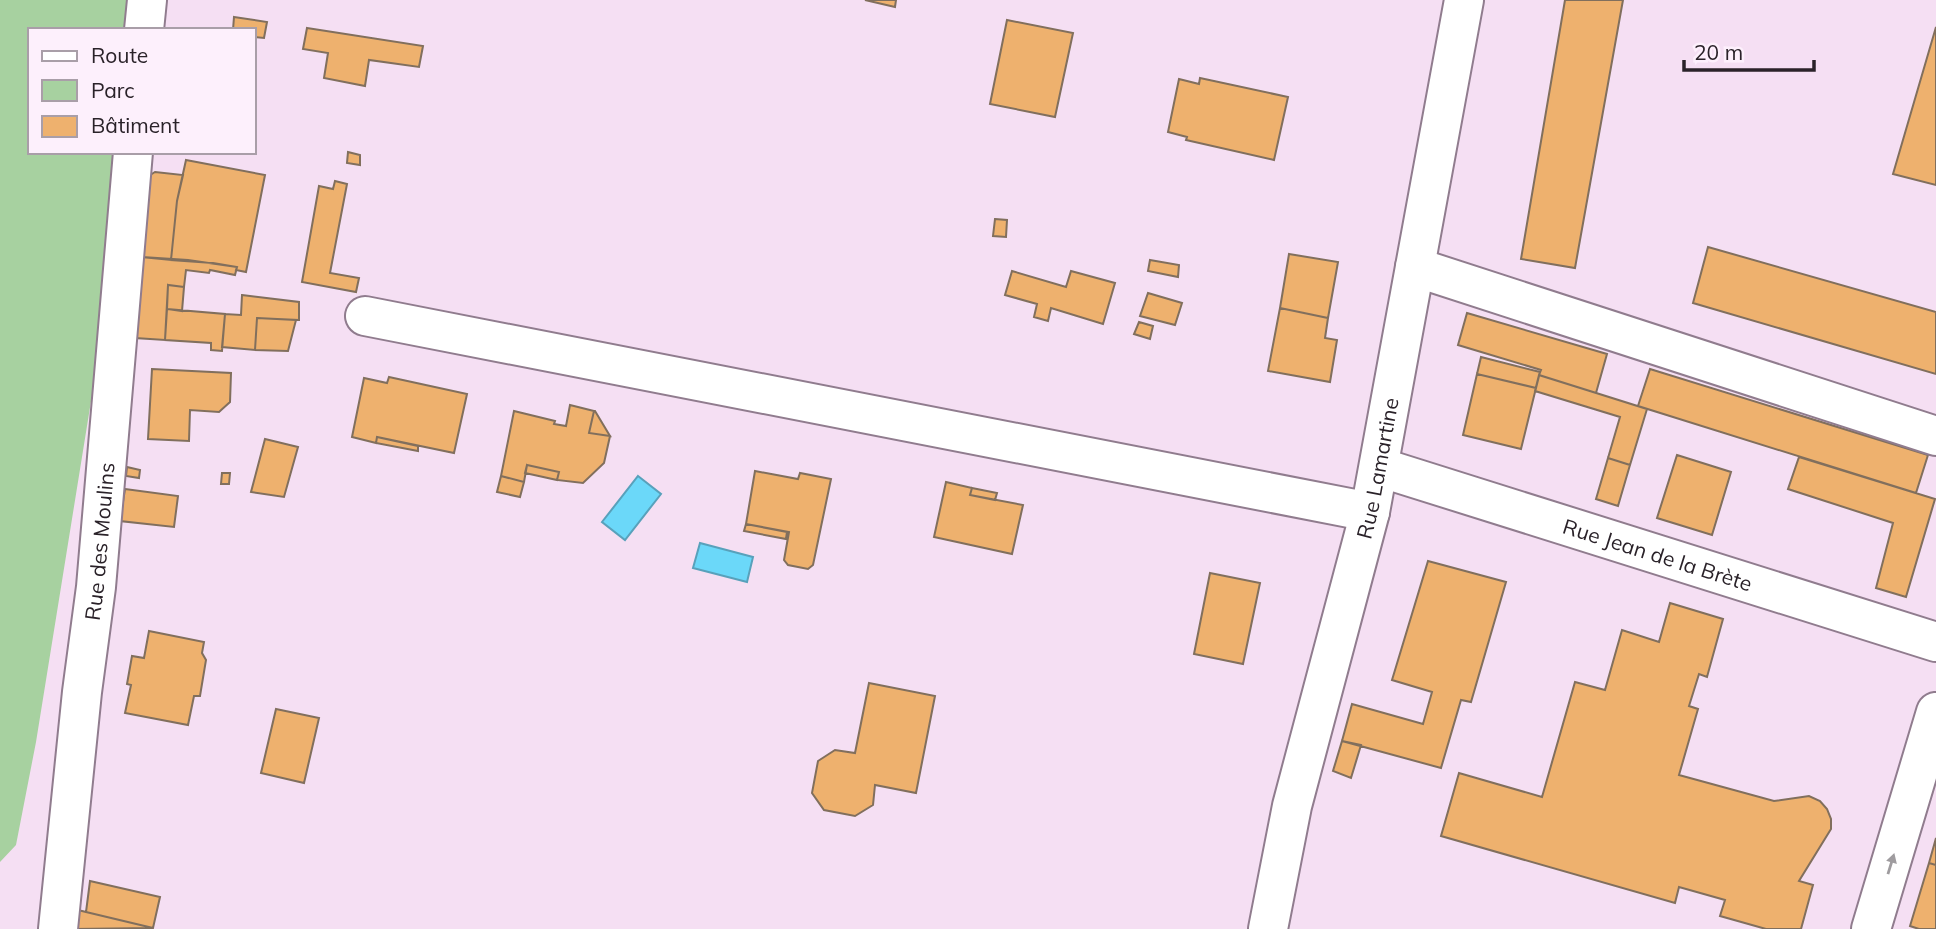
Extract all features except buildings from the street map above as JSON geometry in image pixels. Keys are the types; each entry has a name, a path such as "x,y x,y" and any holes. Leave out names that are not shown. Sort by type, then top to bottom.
{"street":[{"path":"144,28 147,0"},
{"name":"Rue Lamartine","path":"1268,929 1292,806 1370,512 1464,0"},
{"name":"Rue des Moulins","path":"58,929 80,705 96,587 133,154"},
{"path":"1415,267 1936,436"},
{"path":"365,316 1370,512"},
{"name":"Rue Jean de la Brète","path":"1379,467 1936,642"},
{"path":"1871,929 1936,712"}],"green space":[{"path":"0,0 135,0 132,28 28,28 28,154 119,154 97,364 36,742 16,845 0,862"}],"water":[{"path":"638,476 661,494 625,540 602,522"},
{"path":"700,543 753,557 747,582 693,568"}]}
